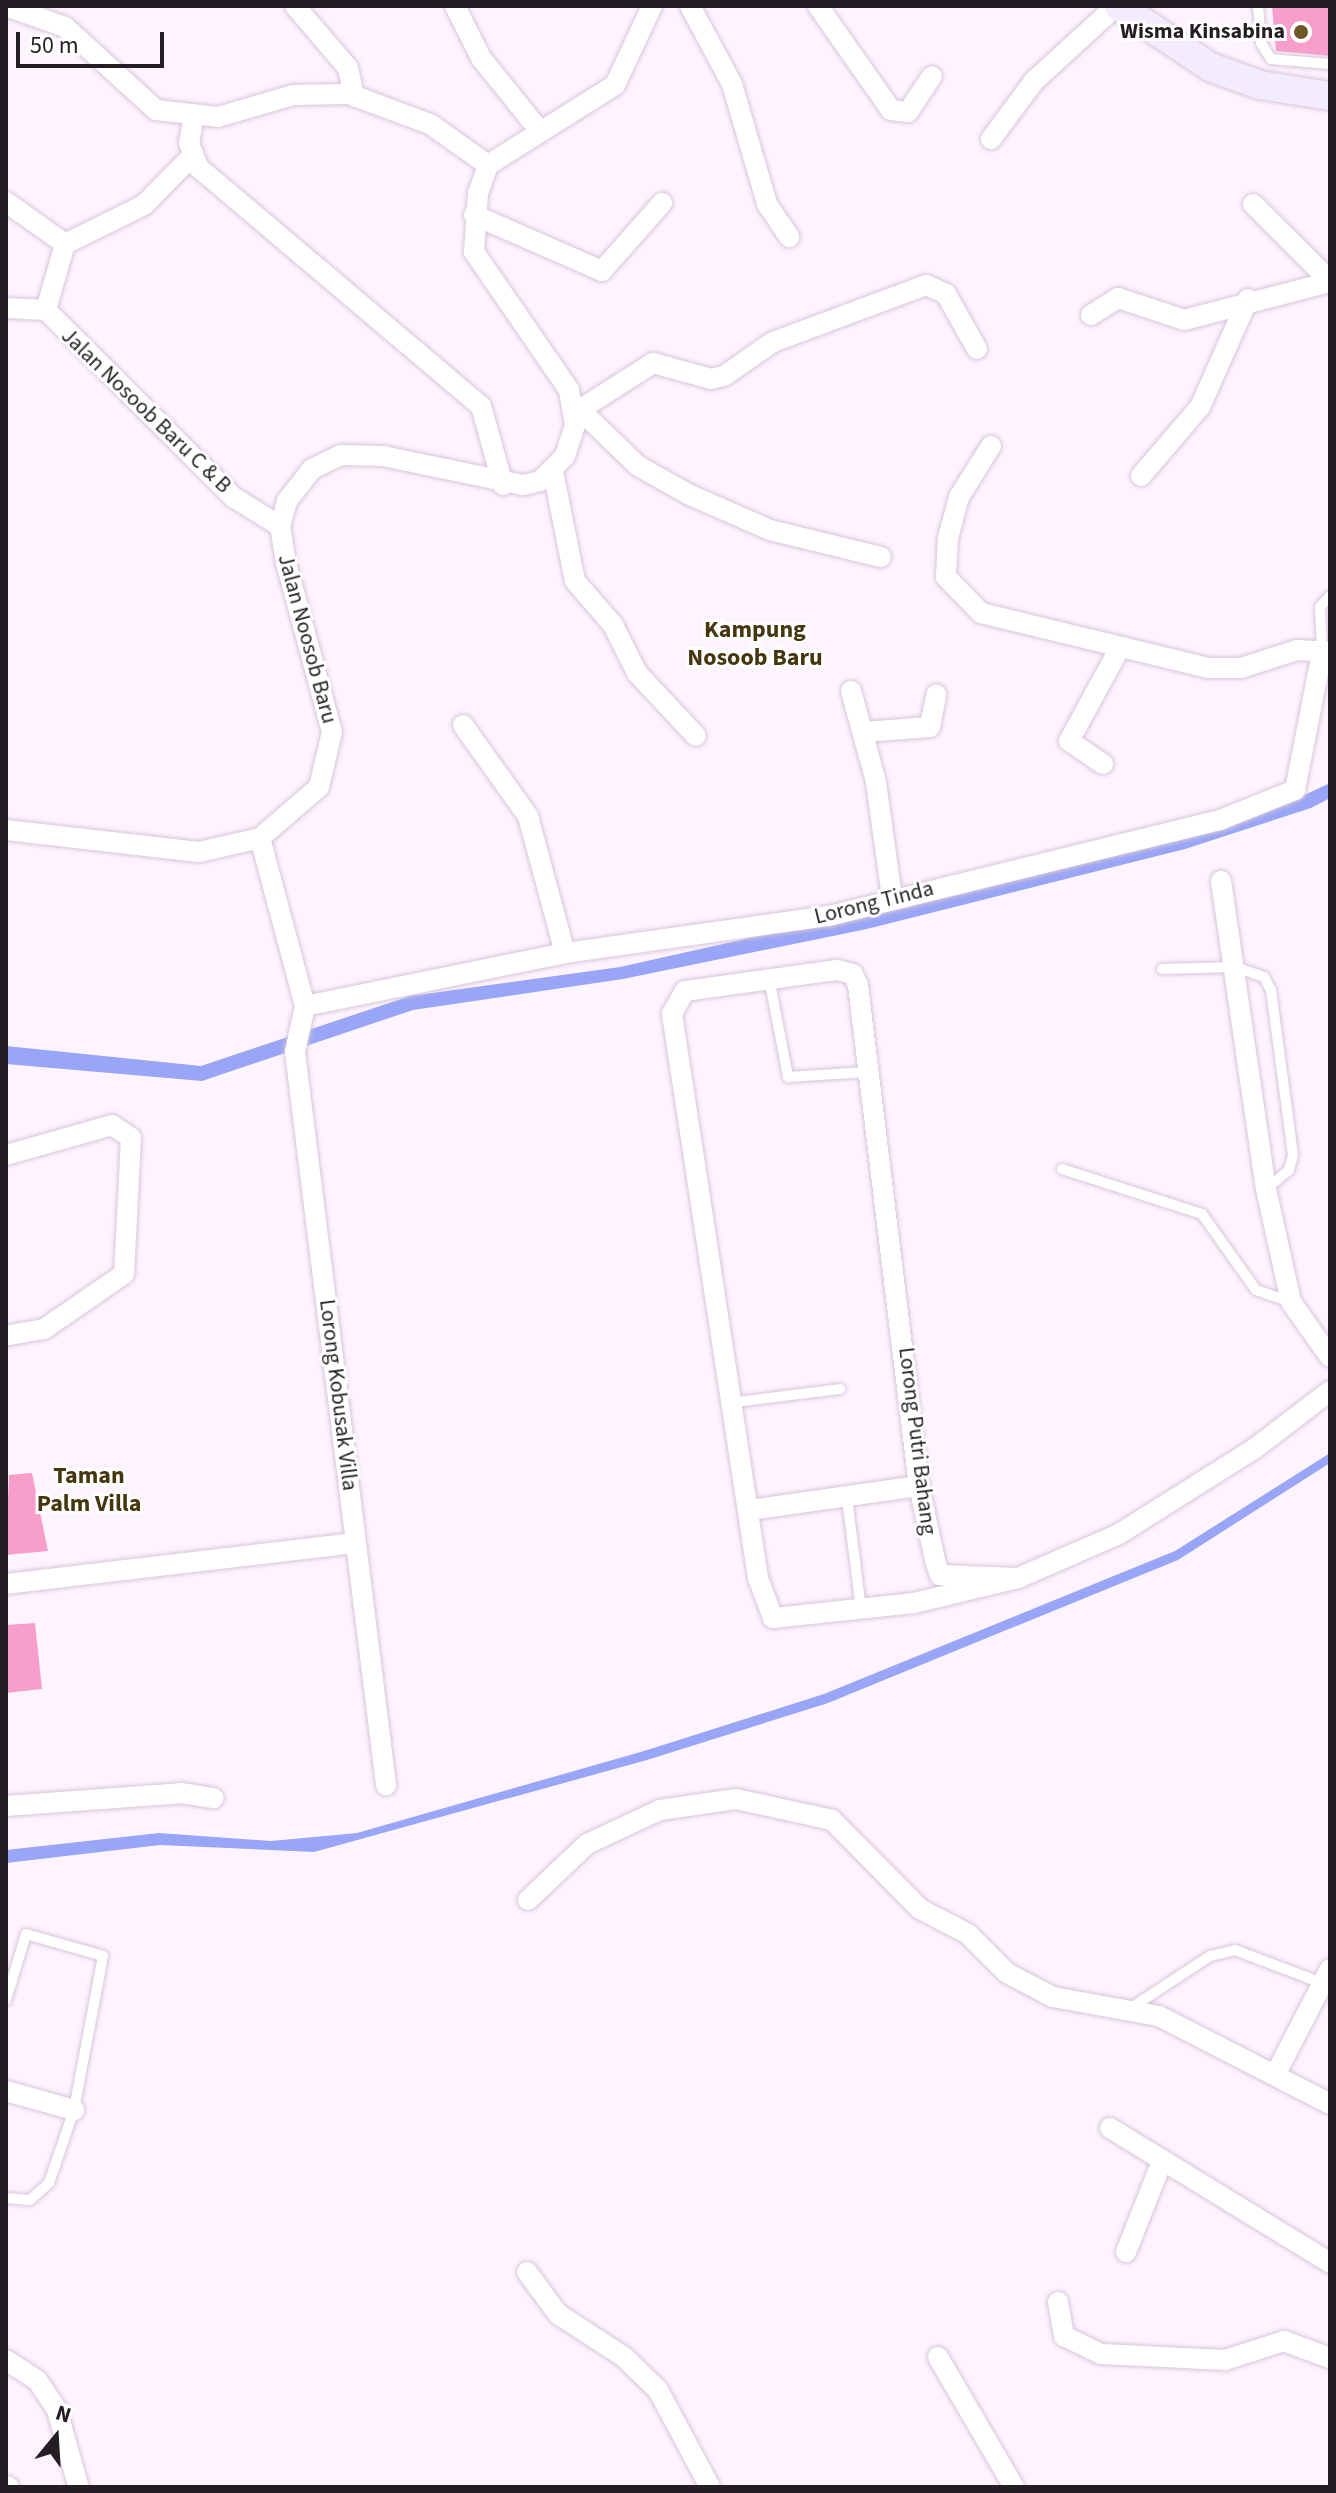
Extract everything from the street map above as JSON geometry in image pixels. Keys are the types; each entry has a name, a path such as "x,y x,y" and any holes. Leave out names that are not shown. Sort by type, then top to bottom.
{"street":[{"path":"6,6 65,27 137,99 193,119 293,95 354,96 437,128 488,165"},
{"path":"295,6 348,68 354,96"},
{"path":"455,6 481,58 540,131"},
{"path":"652,6 615,85 488,165 474,215 474,252 578,407 638,466 690,495 770,530 881,557"},
{"path":"690,6 732,84 767,204 789,237"},
{"path":"818,6 891,110 908,112 932,76"},
{"path":"991,139 1026,89 1118,6 1210,67 1260,85 1330,96"},
{"path":"6,202 65,244 144,205 192,156 193,119"},
{"path":"192,156 235,202 481,406 503,485"},
{"path":"474,215 602,271 662,203"},
{"path":"1253,204 1330,282"},
{"name":"Jalan Nosoob Baru C & B","path":"65,244 46,310 233,497 280,526"},
{"path":"1091,315 1111,299 1177,320 1248,299 1330,282"},
{"path":"696,736 637,673 613,625 575,581 553,471 572,440 578,407 653,363 711,379 724,376 773,342 926,285 946,294 977,349"},
{"path":"1141,476 1200,407 1248,299"},
{"path":"7,306 46,310"},
{"path":"991,446 959,497 946,577 981,613 1118,651 1227,668 1297,650 1326,652"},
{"name":"Jalan Noosob Baru","path":"6,830 173,852 260,838 303,807 332,748 280,526 298,482 341,455 410,461 503,485 540,481 553,471"},
{"path":"1103,764 1069,741 1118,651"},
{"name":"Lorong Tinda","path":"305,1006 565,953 717,935 892,898 1220,820 1295,790 1326,652"},
{"path":"851,691 863,732 892,898"},
{"path":"863,732 930,727 936,695"},
{"path":"463,725 528,816 565,953"},
{"path":"260,838 305,1006"},
{"path":"1221,881 1266,1189 1291,1302 1330,1357"},
{"name":"Lorong Putri Bahang","path":"945,1597 919,1486 853,974 769,976 685,991 672,1014 736,1402 763,1604 773,1618 861,1611 945,1597 1018,1578 1119,1534 1254,1449 1330,1391"},
{"name":"Lorong Kobusak Villa","path":"305,1006 297,1029 295,1052 386,1785"},
{"path":"6,1155 112,1125 131,1138 124,1274 44,1329 6,1336"},
{"path":"750,1510 919,1486"},
{"path":"6,1584 356,1543"},
{"path":"940,1575 1018,1578"},
{"path":"6,1806 181,1793 214,1798"},
{"path":"528,1900 587,1844 660,1810 736,1799 832,1820 920,1909 968,1934 1007,1973 1053,1997 1131,2008 1330,2104"},
{"path":"1275,2075 1326,1976"},
{"path":"6,2091 74,2110"},
{"path":"1110,2128 1161,2164 1330,2263"},
{"path":"1126,2252 1161,2164"},
{"path":"527,2272 558,2314 624,2357 658,2390 710,2487"},
{"path":"1058,2302 1064,2336 1101,2354 1225,2360 1284,2341 1330,2358"},
{"path":"938,2357 1014,2487"},
{"path":"6,2360 37,2380 53,2403 78,2485"}],"lane":[{"path":"1258,6 1261,43 1271,59 1330,64"},
{"path":"1326,652 1320,607 1330,596"},
{"path":"1162,969 1235,967 1264,977 1271,990 1289,1101 1289,1170 1266,1189"},
{"path":"769,976 788,1077 867,1072"},
{"path":"1062,1169 1202,1214 1256,1290 1291,1302"},
{"path":"736,1402 840,1389"},
{"path":"847,1498 861,1611"},
{"path":"6,2000 26,1934 103,1956 74,2110 42,2193 30,2200 6,2198"},
{"path":"1131,2008 1210,1956 1235,1950 1326,1976"}],"water":[{"path":"1330,783 1330,798 1311,808 1185,849 867,929 623,979 413,1010 202,1081 6,1064 6,1046 201,1066 410,996 620,967 902,904 1283,805"},
{"path":"1330,1453 1330,1463 1178,1560 828,1703 647,1760 314,1852 160,1845 6,1863 6,1850 159,1833 271,1841 357,1833 644,1751 824,1694 1175,1551"}],"building":[{"name":"Wisma Kinsabina","path":"1272,6 1330,6 1330,56 1276,51"},
{"path":"32,1473 48,1551 6,1555 9,1475"},
{"path":"35,1623 42,1689 6,1693 6,1625"}],"place":[{"name":"Wisma Kinsabina","path":"1301,32"}],"district":[{"name":"Kampung Nosoob Baru","path":"755,644"},
{"name":"Taman Palm Villa","path":"89,1490"}]}
